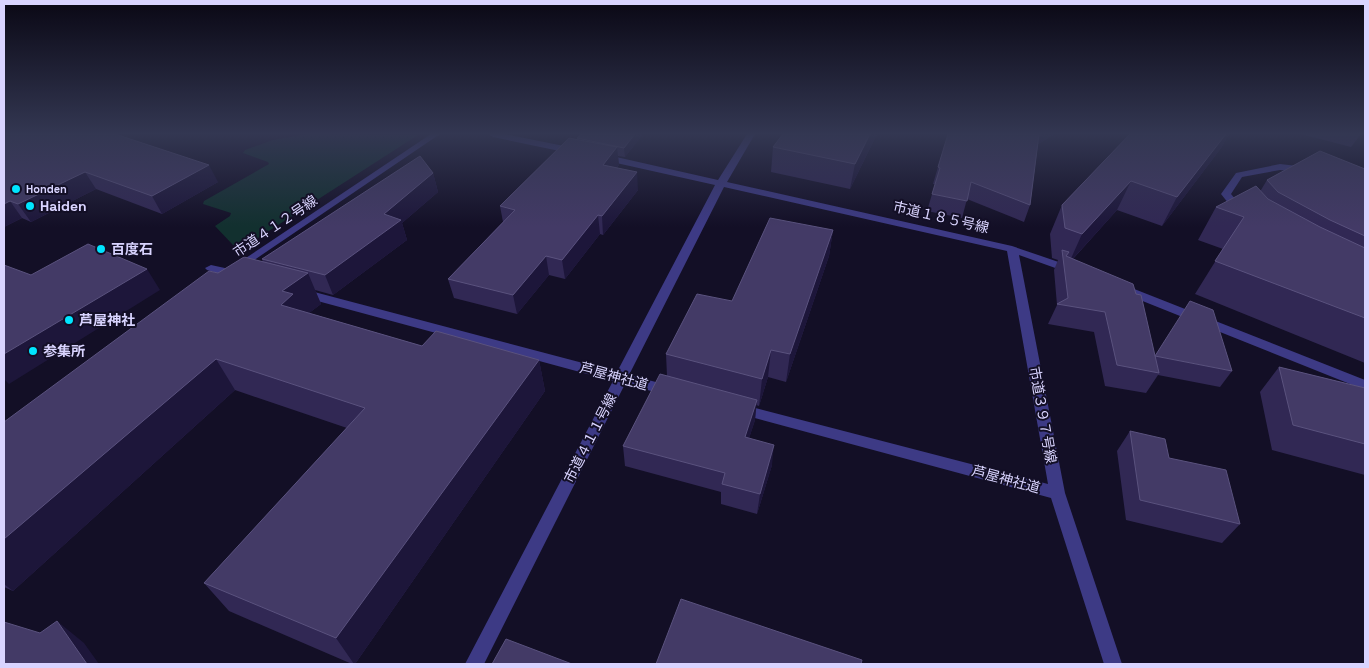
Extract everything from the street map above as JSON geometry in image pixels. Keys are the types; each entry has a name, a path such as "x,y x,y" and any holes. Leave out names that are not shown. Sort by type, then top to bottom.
{"street":[{"name":"市道４１２号線","path":"229,273 390,165"},
{"name":"市道１８５号線","path":"642,165 1012,249 1084,274"},
{"name":"市道４１１号線","path":"474,664 732,165"},
{"path":"1248,220 1226,194 1239,175 1280,167 1318,172"},
{"name":"市道３９７号線","path":"1012,249 1057,493 1113,664"},
{"path":"212,268 248,278"},
{"path":"1110,284 1156,300 1365,385"},
{"name":"芦屋神社道","path":"286,288 687,395"},
{"name":"芦屋神社道","path":"725,405 1057,493"}],"green space":[{"path":"267,165 371,165 244,247 233,245 215,226 230,216 231,213 203,204 204,201"}],"building":[{"path":"4,165 209,165 152,196 85,172 18,204 10,201 4,204"},
{"path":"406,165 427,165 433,173 384,214 401,220 325,275 262,259"},
{"path":"541,165 604,165 637,172 602,216 598,215 562,260 546,256 513,295 448,279 515,210 500,206"},
{"path":"939,165 1035,165 1030,205 971,182 967,201 932,194 940,168"},
{"path":"1100,165 1202,165 1177,197 1131,181 1082,234 1065,228 1062,205"},
{"path":"1294,165 1355,165 1365,169 1365,236 1330,220 1278,192 1267,180"},
{"path":"1256,186 1268,199 1320,227 1365,248 1365,318 1215,261 1244,217 1216,207"},
{"path":"770,218 833,230 790,354 771,350 762,379 666,354 697,294 732,301"},
{"path":"88,244 147,269 4,354 4,265 31,275"},
{"path":"1062,250 1069,252 1066,256 1133,284 1136,294 1141,295 1159,373 1117,365 1105,312 1057,304 1068,298"},
{"path":"244,257 308,273 282,291 293,294 281,305 422,346 436,331 539,360 336,638 204,583 365,408 216,359 4,539 4,422 209,271 218,273"},
{"path":"1190,301 1213,310 1232,371 1155,356"},
{"path":"1279,367 1365,388 1365,444 1293,425"},
{"path":"660,374 757,400 745,437 774,445 760,494 722,484 725,473 623,446"},
{"path":"1130,431 1165,439 1169,458 1226,470 1240,524 1140,500"},
{"path":"681,599 862,660 861,664 656,664"},
{"path":"57,621 87,664 4,664 4,622 40,633"},
{"path":"506,639 572,664 492,664"}],"place":[{"name":"Honden","path":"16,189"},
{"name":"Haiden","path":"30,206"},
{"name":"百度石","path":"101,249"},
{"name":"芦屋神社","path":"69,320"},
{"name":"参集所","path":"33,351"}]}
